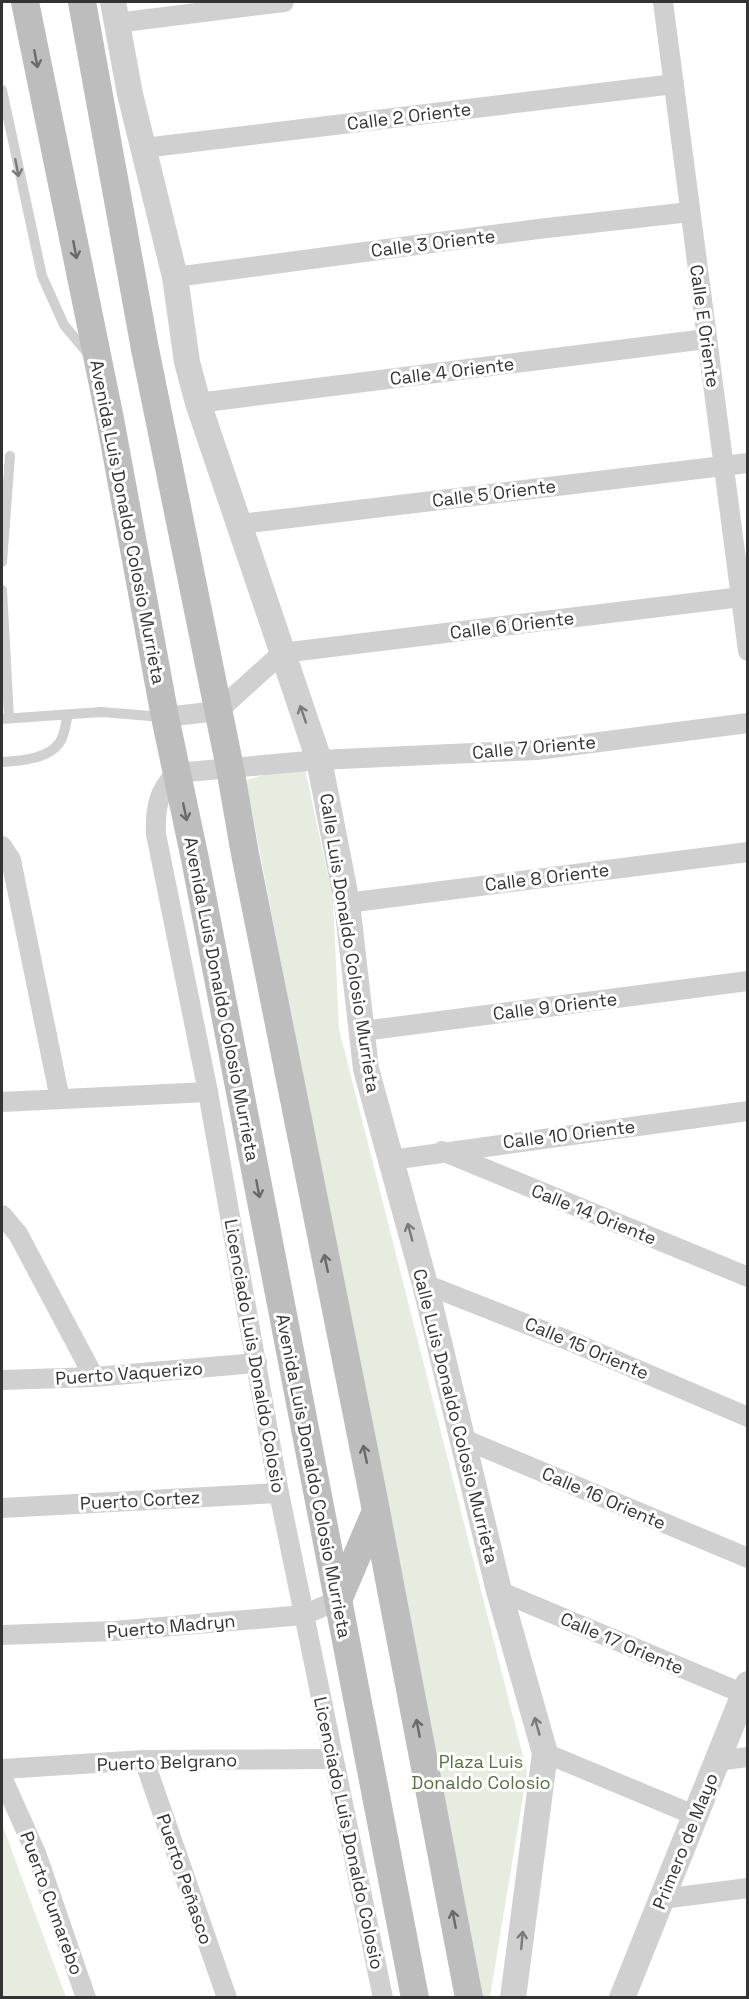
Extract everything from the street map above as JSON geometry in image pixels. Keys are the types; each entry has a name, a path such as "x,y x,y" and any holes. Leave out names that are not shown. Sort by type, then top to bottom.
{"main road":[{"name":"Avenida Luis Donaldo Colosio Murrieta","path":"25,2 176,773 200,882 317,1497 340,1589 416,1998"},
{"path":"82,2 147,360 392,1591 469,1998"},
{"path":"317,1497 330,1515 340,1522 351,1523 360,1519 374,1501"},
{"path":"340,1589 374,1501"},
{"path":"340,1589 358,1573 372,1573 392,1591"}],"street":[{"path":"114,12 284,2"},
{"name":"Calle E Oriente","path":"663,2 706,339 725,465 747,651"},
{"name":"Calle Luis Donaldo Colosio Murrieta","path":"114,12 175,277 187,362 198,403 241,524 319,760 347,903 366,1069 424,1284 499,1591 545,1753 513,1998"},
{"name":"Calle 2 Oriente","path":"144,148 674,84"},
{"name":"Calle 3 Oriente","path":"175,277 538,229 690,212"},
{"name":"Calle 4 Oriente","path":"198,403 706,339"},
{"name":"Calle 5 Oriente","path":"241,524 747,463"},
{"name":"Calle 6 Oriente","path":"282,653 741,597"},
{"path":"165,717 218,711 282,653"},
{"name":"Calle 7 Oriente","path":"230,768 319,760 537,750 747,723"},
{"path":"176,773 230,768"},
{"name":"Licenciado Luis Donaldo Colosio","path":"176,773 159,796 155,813 156,834 208,1092 279,1493 383,1998"},
{"path":"2,846 11,861 60,1099"},
{"name":"Calle 8 Oriente","path":"347,903 747,852"},
{"name":"Calle 9 Oriente","path":"363,1031 747,981"},
{"path":"2,1102 208,1092"},
{"name":"Calle 10 Oriente","path":"391,1160 441,1151 747,1111"},
{"name":"Calle 14 Oriente","path":"441,1151 747,1277"},
{"path":"2,1215 18,1234 94,1377"},
{"name":"Calle 15 Oriente","path":"424,1284 577,1344 747,1417"},
{"name":"Puerto Vaquerizo","path":"2,1380 94,1377 257,1363"},
{"name":"Calle 16 Oriente","path":"461,1438 747,1558"},
{"name":"Puerto Cortez","path":"2,1508 279,1493"},
{"name":"Puerto Madryn","path":"2,1635 114,1631 304,1615 340,1589"},
{"name":"Calle 17 Oriente","path":"499,1591 746,1689"},
{"name":"Primero de Mayo","path":"622,1998 746,1689"},
{"path":"545,1753 694,1815"},
{"path":"717,1761 747,1757"},
{"name":"Puerto Belgrano","path":"2,1769 144,1760 332,1759"},
{"name":"Puerto Peñasco","path":"144,1760 227,1998"},
{"name":"Puerto Cumarebo","path":"2,1776 36,1852 86,1998"},
{"path":"662,1899 747,1888"}],"lane":[{"path":"2,90 42,276 64,325 98,367"},
{"path":"2,562 10,456"},
{"path":"2,590 5,718 101,712 165,717"},
{"path":"2,762 29,761 50,750 62,740 68,715"}],"green space":[{"name":"Plaza Luis Donaldo Colosio","path":"304,764 333,899 339,1029 527,1772 490,1997 479,1997 246,780"},
{"path":"2,1824 66,1997 2,1997"}]}
